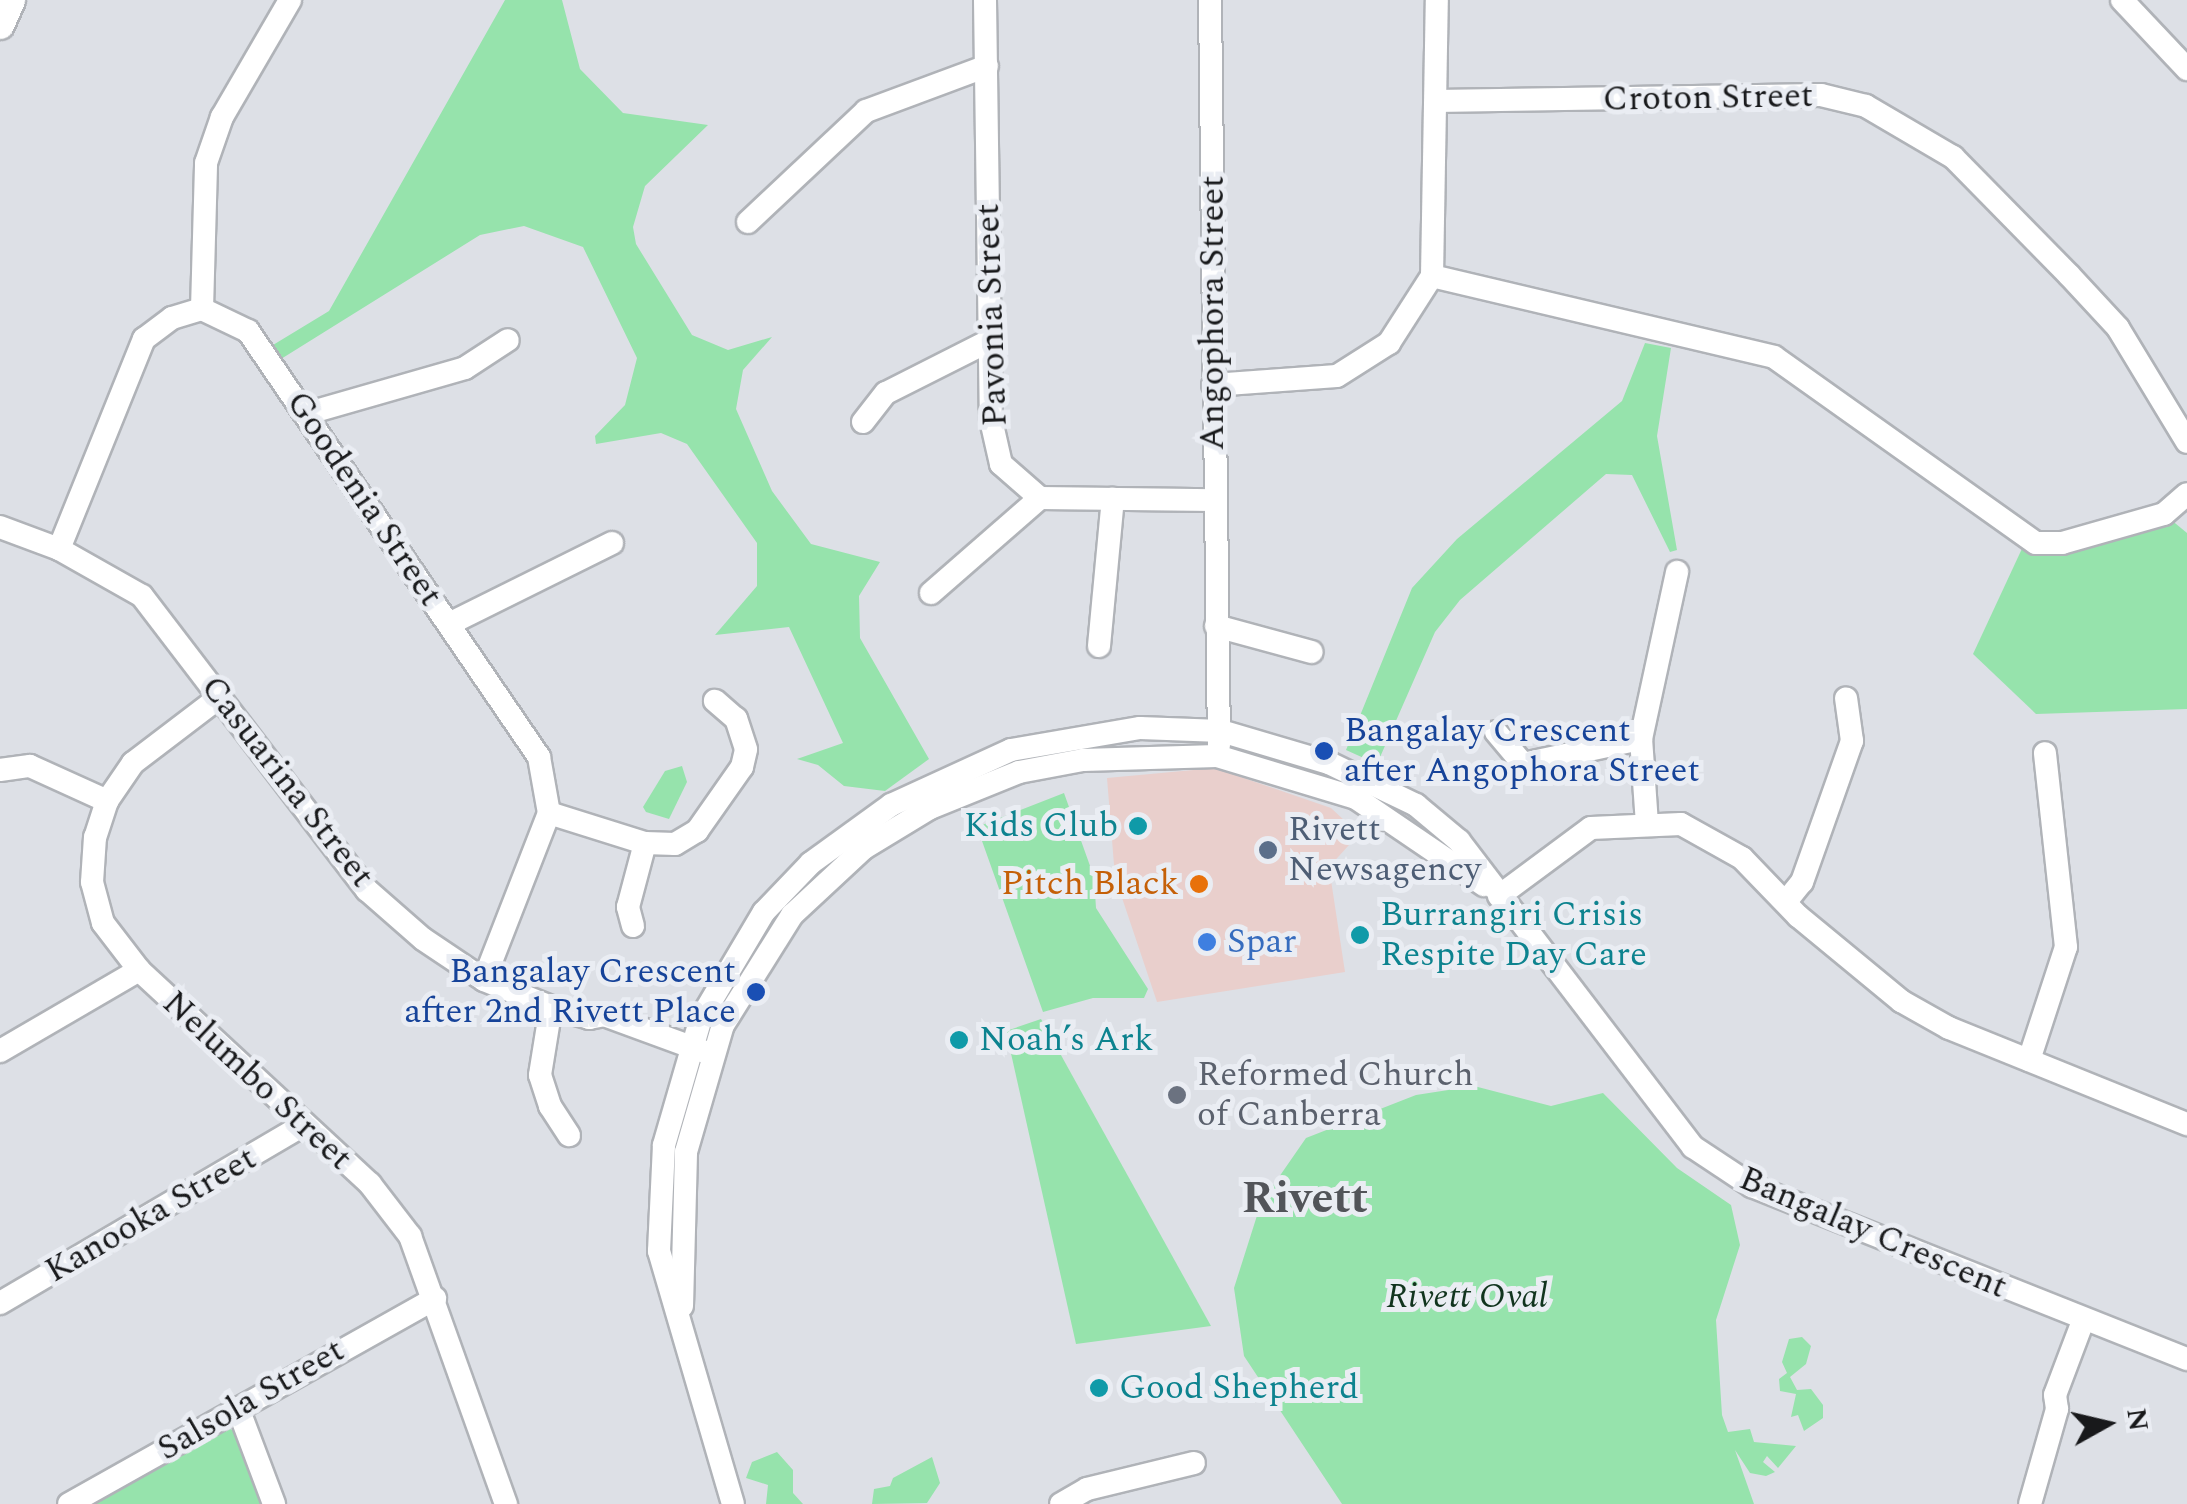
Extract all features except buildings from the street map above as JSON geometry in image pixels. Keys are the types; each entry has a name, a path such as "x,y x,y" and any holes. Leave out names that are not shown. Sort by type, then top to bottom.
{"main road":[{"path":"0,25 11,0"}],"street":[{"path":"59,549 144,339 172,318 202,309 206,163 222,116 290,0"},
{"name":"Pavonia Street","path":"984,0 991,420 1001,464 1040,498"},
{"name":"Angophora Street","path":"1210,0 1216,626 1222,647 1211,756"},
{"path":"1213,385 1336,376 1389,343 1432,276 1438,0"},
{"path":"2122,0 2187,69"},
{"path":"748,222 866,111 986,66"},
{"name":"Croton Street","path":"1436,101 1821,95 1866,106 1954,158 2068,275 2118,328 2187,442"},
{"path":"1432,276 1785,362 2036,543 2062,543 2164,514 2187,494"},
{"name":"Goodenia Street","path":"202,309 248,331 540,757 549,813"},
{"path":"305,414 465,368 508,340"},
{"path":"863,422 886,392 989,341"},
{"path":"931,593 1040,498 1214,500"},
{"path":"1099,646 1113,498"},
{"name":"Casuarina Street","path":"0,526 59,549 142,596 367,890 423,940 484,980 551,1007 590,1018 604,1016 700,1058"},
{"path":"449,624 612,543"},
{"path":"1647,824 1641,739 1678,572"},
{"path":"1216,626 1312,652"},
{"name":"Nelumbo Street","path":"221,696 132,763 108,801 95,837 92,882 103,923 138,970 302,1126 370,1184 410,1236 506,1504"},
{"path":"1788,899 1802,882 1852,741 1846,698"},
{"path":"484,980 549,813 644,843 676,844 697,831 742,767 746,749 736,719 714,701"},
{"name":"Bangalay Crescent","path":"732,1504 659,1251 664,1145 764,912 811,863 1011,750 1140,728 1213,730 1329,763 1416,805 1459,842 1693,1147 1771,1196 2187,1359"},
{"path":"1496,732 1523,764 1641,739"},
{"path":"2029,1060 2066,948 2045,753"},
{"name":"Bangalay Crescent","path":"924,797 1083,760 1211,756 1356,798 1499,896"},
{"path":"0,770 30,766 108,801"},
{"path":"1499,896 1591,828 1681,824 1708,834 1788,899 1798,916 1901,1001 2029,1060 2187,1124"},
{"path":"633,926 628,907 644,843"},
{"path":"0,1051 138,970"},
{"path":"551,1007 540,1074 550,1106 569,1135"},
{"name":"Kanooka Street","path":"0,1303 302,1126"},
{"name":"Salsola Street","path":"69,1504 434,1299"},
{"path":"2030,1504 2057,1409 2090,1324"},
{"path":"238,1408 274,1504"},
{"path":"1061,1504 1086,1489 1194,1462"}],"shaded area":[{"path":"1215,768 1331,808 1359,834 1329,867 1345,972 1157,1002 1115,877 1107,778"}],"green space":[{"path":"505,0 562,0 580,69 623,113 708,125 645,186 633,227 636,244 692,335 728,350 772,337 743,370 736,409 772,491 811,544 880,562 859,596 860,638 929,759 885,791 844,786 818,765 797,759 843,743 789,627 715,635 757,586 757,543 687,444 661,433 596,444 595,436 625,405 637,358 583,247 524,226 480,235 281,359 273,345 329,311"},
{"path":"1645,343 1671,348 1657,436 1677,550 1670,552 1632,475 1606,474 1460,600 1435,632 1377,764 1346,750 1412,588 1457,539 1622,401"},
{"path":"2164,514 2187,533 2187,709 2036,714 1973,654 2026,540"},
{"path":"682,766 687,782 669,819 646,812 643,807 665,771"},
{"path":"1064,793 1094,877 1096,908 1148,989 1144,998 1093,998 1043,1012 977,827"},
{"path":"1041,1019 1211,1326 1076,1344 1006,1031"},
{"name":"Rivett Oval","path":"1474,1086 1551,1106 1603,1093 1677,1168 1731,1205 1740,1245 1716,1320 1722,1415 1728,1432 1750,1429 1754,1442 1796,1446 1778,1468 1767,1456 1763,1462 1775,1472 1766,1476 1750,1473 1735,1450 1754,1504 1342,1504 1244,1356 1234,1288 1261,1203 1306,1138 1416,1095"},
{"path":"1802,1337 1811,1346 1806,1364 1790,1377 1797,1390 1811,1389 1823,1405 1823,1418 1804,1431 1798,1415 1791,1417 1796,1394 1780,1391 1779,1379 1787,1373 1782,1362 1789,1339"},
{"path":"224,1426 242,1435 265,1504 87,1504"},
{"path":"777,1452 793,1470 793,1493 803,1504 766,1504 768,1485 746,1478 752,1462"},
{"path":"932,1457 940,1483 927,1503 872,1504 874,1489 890,1486 893,1478"}],"place":[{"name":"Bangalay Crescent after Angophora Street","path":"1324,751"},
{"name":"Kids Club","path":"1138,826"},
{"name":"Rivett Newsagency","path":"1268,850"},
{"name":"Pitch Black","path":"1199,884"},
{"name":"Burrangiri Crisis Respite Day Care","path":"1360,935"},
{"name":"Spar","path":"1207,942"},
{"name":"Bangalay Crescent after 2nd Rivett Place","path":"756,992"},
{"name":"Noah’s Ark","path":"959,1040"},
{"name":"Reformed Church of Canberra","path":"1177,1095"},
{"name":"Good Shepherd","path":"1099,1388"}],"district":[{"name":"Rivett","path":"1305,1199"}]}
